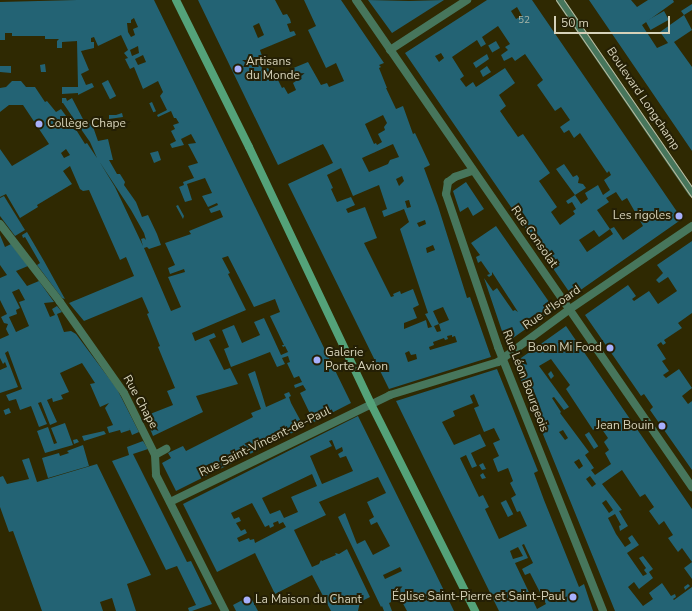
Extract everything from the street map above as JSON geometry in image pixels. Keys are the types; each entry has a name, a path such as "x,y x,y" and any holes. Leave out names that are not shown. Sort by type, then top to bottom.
{"main road":[{"path":"176,0 249,147 371,404 475,611"}],"street":[{"name":"Rue Consolat","path":"356,0 472,171 570,309 692,487"},
{"path":"390,50 467,0"},
{"name":"Boulevard Longchamp","path":"560,0 692,193"},
{"name":"Rue Léon Bourgeois","path":"472,171 455,176 448,182 446,194 503,358 603,611"},
{"name":"Rue Chape","path":"0,224 60,302 124,393 155,455 156,475 225,611"},
{"name":"Rue d'Isoard","path":"371,404 390,395 494,363 692,226"},
{"name":"Rue Saint-Vincent-de-Paul","path":"170,502 371,404"},
{"path":"155,455 166,449"}],"building":[{"path":"154,0 351,403 314,422 300,393 306,390 303,385 295,388 294,385 302,382 299,376 294,378 287,363 290,362 288,356 282,358 285,364 277,367 270,352 231,367 224,349 229,347 222,330 234,325 242,343 260,335 254,322 264,318 281,355 288,352 285,346 283,347 282,345 284,345 270,316 280,312 275,299 254,307 228,256 222,258 230,273 228,274 246,310 192,333 195,341 214,333 216,337 209,340 224,370 230,368 238,384 196,396 203,412 153,436 145,416 173,405 167,391 175,388 158,347 160,346 142,297 84,321 69,303 134,276 126,257 120,260 89,190 83,191 80,189 70,166 63,171 72,184 37,205 38,207 20,218 6,194 0,197 0,149 12,166 49,144 23,105 9,105 0,112 0,88 6,87 12,81 21,81 26,87 35,87 45,102 47,101 56,112 61,109 74,127 78,124 62,103 62,98 66,98 67,101 72,98 84,121 91,121 98,141 108,139 113,160 109,160 117,174 120,174 125,182 124,185 136,202 142,217 148,215 157,234 161,245 149,249 147,247 144,248 171,311 181,307 168,277 185,272 184,269 170,274 168,268 175,265 165,243 191,234 189,231 223,217 220,210 211,213 209,209 218,205 217,203 208,207 202,196 212,193 205,178 187,184 192,200 185,202 179,187 184,185 183,182 194,178 188,166 198,163 188,144 196,143 191,134 181,139 184,145 172,148 170,144 176,141 171,131 175,129 173,125 179,123 176,118 174,118 171,111 158,117 157,115 167,110 160,96 163,92 158,81 143,89 134,67 130,69 125,59 128,58 124,53 128,50 121,35 98,46 94,37 91,38 91,42 94,42 94,48 81,51 89,70 81,74 86,85 92,83 94,87 78,95 78,93 62,94 62,87 78,87 77,41 62,42 62,48 57,48 57,41 59,39 45,39 45,36 12,36 12,33 5,33 5,40 0,40 0,2","holes":["134,18 138,27 133,29 135,35 131,37 128,32 127,23 131,23 131,20","138,46 139,53 132,56 130,50","143,55 146,62 138,65 135,59","78,124 90,142 97,158 87,143 85,144 75,128","66,149 70,155 64,158 61,153","99,161 144,233 146,240 144,238 141,239 143,246 115,187"]},
{"path":"198,0 275,0 283,15 287,14 290,19 291,23 287,24 290,32 294,31 296,35 260,50 263,59 259,62 263,70 268,68 273,77 276,76 282,88 284,87 288,94 296,90 293,83 296,81 291,69 308,62 321,85 327,83 329,87 344,81 336,63 326,68 308,30 316,26 304,0 341,0 384,63 379,65 381,67 379,68 386,88 396,109 403,106 413,134 415,133 430,165 424,168 438,206 467,298 470,297 491,357 389,389 288,184 333,163 323,144 278,165","holes":["259,23 264,35 258,38 253,26","383,115 387,123 384,127 385,130 378,134 382,142 377,145 376,143 374,144 365,124","393,144 399,157 390,160 388,164 369,172 362,158","341,168 353,196 379,185 387,209 382,211 384,217 404,209 409,222 400,229 428,313 425,314 432,327 428,328 426,320 404,329 404,323 417,318 413,308 419,305 413,289 401,294 400,291 393,294 394,296 391,297 364,243 377,238 365,207 348,213 346,209 355,205 351,197 337,202 331,189 333,188 327,175","402,176 404,181 399,186 396,179","409,200 411,207 407,208 405,201","425,220 426,224 419,227 417,223","433,245 435,250 427,253 426,248","443,307 449,320 439,324 433,311","439,324 441,331 437,332 434,326","452,335 452,337 455,336 457,342 430,350 429,347 434,345 433,342 444,338 445,340 448,339 447,336","409,351 411,355 416,354 417,359 408,362 405,353"]},
{"path":"368,0 409,1 444,0 392,33"},
{"path":"487,0 532,0 682,219 572,296 405,53","holes":["517,7 522,16 516,19 511,11","498,26 510,44 505,47 508,50 501,55 504,61 512,57 515,61 525,54 543,80 537,85 555,111 561,107 570,120 560,127 564,133 569,130 574,138 580,133 607,173 609,171 611,175 604,180 610,190 603,195 598,185 585,193 588,199 581,204 575,195 566,201 568,204 572,202 576,209 573,211 575,214 560,225 551,212 557,207 539,181 550,173 523,134 518,137 500,111 506,106 499,95 515,83 505,68 476,87 473,82 466,87 460,79 464,76 452,57 477,40 481,47 486,44 482,37","441,53 444,58 439,62 435,56","616,192 622,201 627,198 643,226 623,240 614,227 610,229 597,210 609,202 606,198","610,229 613,234 587,252 579,240 594,230 599,237"]},
{"path":"589,0 631,0 637,7 648,0 673,0 674,2 642,25 657,48 668,43 660,32 684,15 692,30 674,42 692,67 692,151"},
{"path":"692,4 692,10 684,15 681,11"},
{"path":"664,11 669,20 650,30 646,21"},
{"path":"496,41 500,48 492,52 488,46"},
{"path":"487,54 489,59 476,68 473,63"},
{"path":"45,64 46,72 41,72 40,65"},
{"path":"0,66 11,66 11,73 0,72"},
{"path":"487,66 491,72 483,77 480,71"},
{"path":"108,80 116,96 110,99 102,83"},
{"path":"152,102 156,111 153,112 149,103"},
{"path":"122,113 123,117 109,119 109,115"},
{"path":"158,151 161,160 154,163 150,153"},
{"path":"564,164 573,177 577,175 579,178 578,183 583,184 586,188 575,195 556,169"},
{"path":"466,182 484,209 473,216 468,207 460,212 453,191"},
{"path":"4,196 25,230 15,236 0,216 0,198"},
{"path":"178,205 184,216 183,219 176,206"},
{"path":"496,226 554,309 506,343 484,278 493,291 497,288 513,311 515,310 518,312 492,272 492,275 489,277 487,275 490,274 481,261 478,263 476,257 480,255 471,243"},
{"path":"27,232 65,299 62,298 37,265 40,263 25,237 23,238 22,235"},
{"path":"0,235 5,247 11,244 28,266 16,271 27,286 39,281 54,302 44,303 50,317 55,315 52,309 57,306 62,312 57,314 64,332 71,331 76,334 117,389 139,432 132,435 129,427 130,430 121,433 120,430 109,433 107,427 113,425 105,408 109,403 100,407 90,384 95,383 82,363 60,373 69,392 61,395 63,399 53,402 52,398 47,400 57,422 50,425 41,402 38,403 47,424 39,427 31,406 20,410 16,399 9,401 6,395 22,389 8,351 5,353 18,387 0,393 0,370 7,367 5,362 3,364 0,358 0,339 9,335 6,329 8,324 4,323 1,317 7,314 0,300 0,278 7,275 0,265","holes":["19,289 25,300 19,302 29,326 16,332 9,317 17,314 16,310 20,308 12,292"]},
{"path":"692,241 692,313 678,323 682,328 664,340 666,343 663,345 661,342 657,345 666,359 662,361 669,371 663,375 666,378 679,369 692,388 682,396 688,404 692,401 692,470 650,410 653,407 644,394 641,396 585,315 628,285 636,296 632,299 634,301 649,291 658,304 677,291 668,277 659,283 656,280 663,273 657,265"},
{"path":"566,326 692,509 692,562 682,548 678,552 668,538 673,535 664,521 659,525 649,511 654,507 645,494 640,497 622,470 602,484 622,510 619,511 628,526 620,531 619,526 621,525 615,514 608,518 616,534 625,547 631,543 628,538 632,535 639,545 627,553 643,576 647,574 644,570 646,568 639,558 643,556 653,569 649,572 653,578 639,589 634,582 628,587 643,606 653,599 649,593 662,583 671,596 675,594 676,597 673,599 674,600 692,587 692,611 615,611 514,363","holes":["551,359 570,385 566,389 593,430 599,425 608,438 604,442 609,450 605,453 611,464 595,475 591,470 594,468 585,455 589,452 560,413 561,412 552,398 554,397 564,410 569,407 539,366","563,430 568,438 565,440 559,432","579,459 583,466 579,469 574,462","590,476 596,484 592,487 586,479","606,500 613,510 609,513 602,503"]},
{"path":"497,369 538,471 534,473 544,500 579,587 584,584 593,611 499,611 396,401","holes":["474,394 479,406 474,408 484,432 494,428 500,440 493,443 499,456 493,459 498,472 508,468 513,481 510,483 516,495 511,498 517,512 520,511 527,526 499,539 485,509 489,507 483,495 479,497 460,458 466,455 472,468 477,466 471,453 486,446 480,434 454,445 442,422 455,416 453,411 473,403 470,396","524,544 533,563 522,569 525,575 530,573 546,604 537,609 515,563 528,558 522,545","518,547 523,556 513,559 510,551"]},
{"path":"255,371 266,407 286,398 284,394 289,392 291,396 289,397 291,403 304,427 176,491 162,463 171,458 168,453 183,446 186,451 253,417 251,413 261,409 248,374"},
{"path":"551,371 554,376 551,379 548,374"},
{"path":"9,408 11,413 5,415 3,410"},
{"path":"358,416 454,611 407,611 400,598 389,603 392,611 384,611 382,606 381,607 338,517 345,513 357,544 365,540 373,555 390,546 377,522 371,525 369,520 374,517 367,502 386,493 378,477 319,502 326,515 294,530 312,567 319,564 321,560 322,561 336,555 335,553 339,554 347,549 370,597 360,602 358,611 331,611 312,575 275,594 255,553 217,572 183,504","holes":["332,440 336,450 342,447 343,451 338,454 340,458 346,456 353,471 322,484 310,456 332,446 329,441","312,474 317,486 291,497 298,512 284,518 280,510 270,514 262,498","252,503 265,527 269,525 270,528 274,526 273,523 278,521 279,524 283,522 286,527 255,543 254,539 250,540 249,538 239,542 237,538 247,533 245,529 241,531 236,523 241,521 239,517 234,519 231,513","400,567 402,571 385,579 383,575"]},
{"path":"65,423 73,445 45,453 37,431 48,427 54,444 57,443 51,428"},
{"path":"104,431 106,434 84,441 82,436"},
{"path":"589,432 598,446 594,449 585,435"},
{"path":"77,439 79,442 74,444 73,440"},
{"path":"143,441 148,449 133,454 187,562 191,561 212,604 189,611 188,608 196,605 177,566 166,570 112,461 129,455 127,447"},
{"path":"83,445 89,466 48,478 42,458 59,453 60,456 69,453 67,451"},
{"path":"29,458 37,482 97,464 151,575 127,584 136,611 116,611 112,598 100,602 103,611 42,611 13,531 9,532 0,507 0,477 3,476 7,484 29,479 22,460"},
{"path":"483,463 486,469 482,470 479,465"},
{"path":"483,473 486,478 482,479 480,475"},
{"path":"506,500 513,514 508,517 501,503"},
{"path":"692,562 692,579 684,568"},
{"path":"688,584 690,586 685,590 684,587"},
{"name":"La Maison du Chant","path":"250,596 258,611 236,611 233,605"}],"tram line":[{"path":"556,0 692,198"},
{"path":"564,0 692,187"}],"place":[{"name":"Artisans du Monde","path":"238,69"},
{"name":"Collège Chape","path":"39,124"},
{"name":"Les rigoles","path":"679,216"},
{"name":"Boon Mi Food","path":"610,348"},
{"name":"Galerie Porte Avion","path":"317,360"},
{"name":"Jean Bouin","path":"662,426"},
{"name":"Église Saint-Pierre et Saint-Paul","path":"573,597"},
{"name":"La Maison du Chant","path":"247,600"}]}
